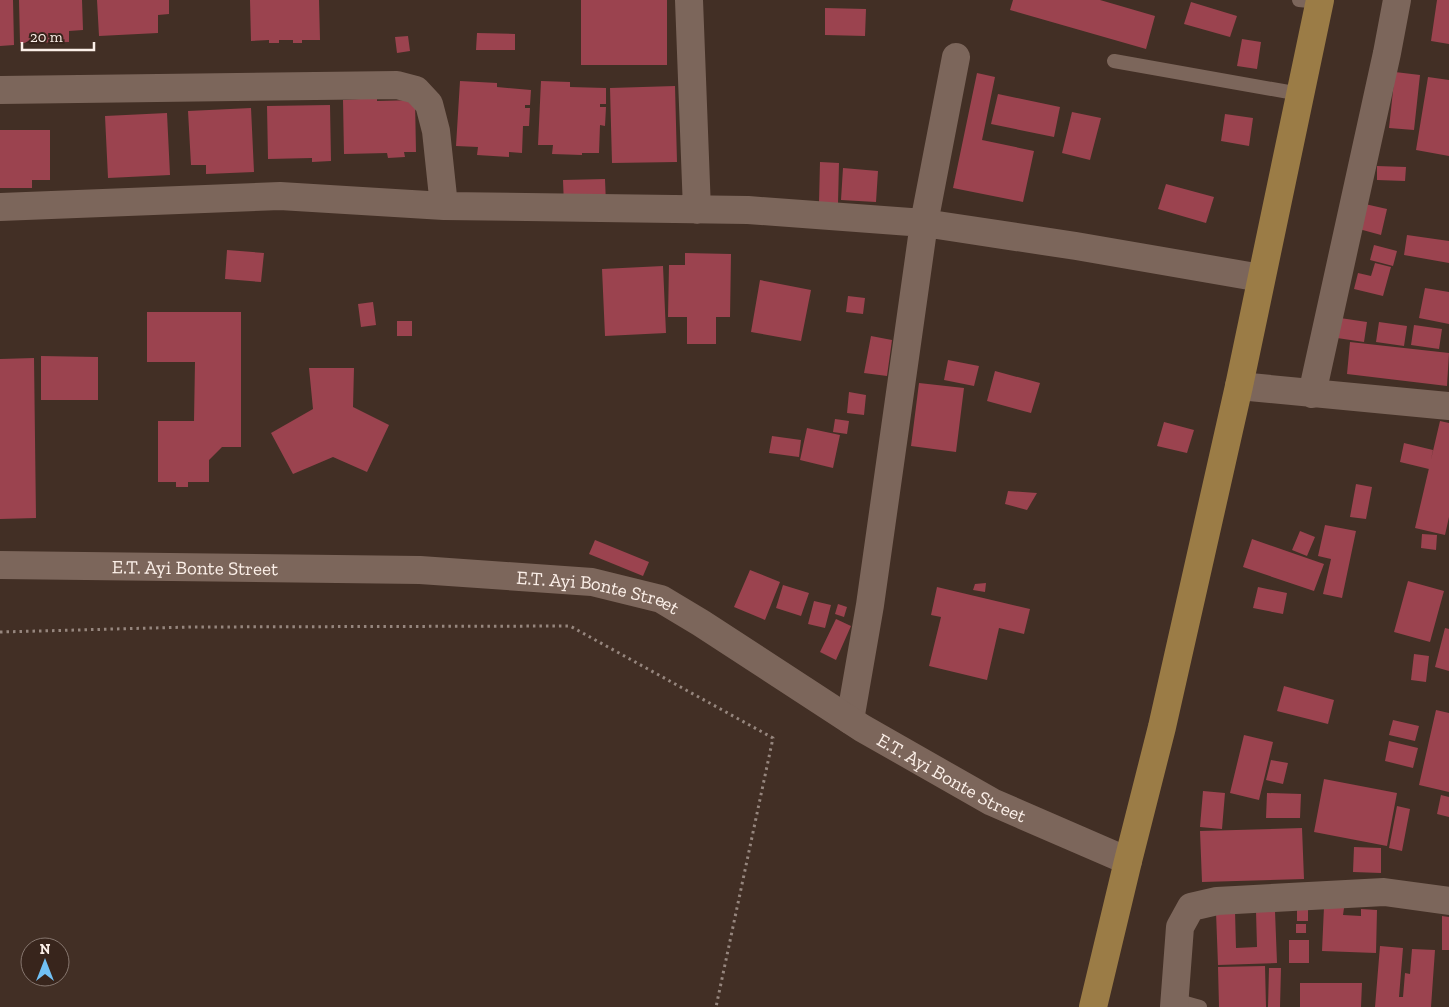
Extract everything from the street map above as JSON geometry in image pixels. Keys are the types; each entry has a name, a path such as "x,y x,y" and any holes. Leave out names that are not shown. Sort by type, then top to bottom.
{"highway":[{"path":"1093,1007 1162,727 1239,386 1300,94 1312,1"}],"street":[{"path":"690,0 696,210"},
{"path":"1312,394 1397,0"},
{"path":"850,720 870,605 924,224 956,57"},
{"path":"0,90 397,85 416,90 429,104 436,131 444,206"},
{"path":"0,207 280,196 444,206 767,212 924,224 1076,246 1261,278"},
{"path":"1239,386 1449,406"},
{"name":"E.T. Ayi Bonte Street","path":"0,565 420,570 592,582 661,599 862,728 992,802 1128,861"},
{"path":"1183,1005 1180,927 1191,907 1217,901 1384,892 1449,901"}],"lane":[{"path":"1114,61 1300,94"}],"path":[{"path":"0,632 191,627 570,626 773,738 716,1007"}],"building":[{"path":"0,0 13,0 14,45 0,46"},
{"path":"19,0 82,0 83,30 69,31 69,42 20,43"},
{"path":"97,0 169,0 169,14 158,15 158,33 99,36"},
{"path":"250,0 319,0 320,40 302,40 302,43 293,43 293,40 279,40 279,43 269,43 269,40 251,41"},
{"path":"581,0 667,0 667,65 581,65"},
{"path":"1013,0 1100,0 1155,16 1146,49 1010,10"},
{"path":"1437,0 1449,0 1449,44 1431,41"},
{"path":"1191,2 1237,16 1230,37 1184,24"},
{"path":"825,8 866,9 865,36 825,35"},
{"path":"477,33 515,34 515,50 476,50"},
{"path":"408,36 410,51 397,53 395,37"},
{"path":"1242,39 1261,42 1257,69 1237,66"},
{"path":"1395,72 1420,75 1414,130 1389,128"},
{"path":"977,73 995,77 982,140 1034,151 1023,202 953,188"},
{"path":"1428,77 1449,80 1449,156 1416,150"},
{"path":"460,81 497,83 497,87 531,90 530,105 525,105 525,108 530,108 529,126 523,126 522,153 509,152 509,157 477,155 478,147 456,146"},
{"path":"541,81 570,82 570,87 606,88 606,104 600,104 600,107 606,107 605,126 600,125 599,153 582,153 582,155 552,154 553,145 538,145"},
{"path":"675,86 677,162 612,163 610,88"},
{"path":"998,94 1060,107 1054,137 991,124"},
{"path":"377,98 377,101 415,100 416,152 404,152 405,157 388,158 387,153 344,154 343,100"},
{"path":"330,105 331,161 312,162 312,158 268,159 267,106"},
{"path":"251,108 254,172 206,174 206,165 191,165 188,111"},
{"path":"1072,112 1101,118 1090,160 1062,153"},
{"path":"167,113 170,175 108,178 105,116"},
{"path":"1225,114 1253,118 1249,146 1221,141"},
{"path":"0,130 50,130 50,180 32,180 32,188 0,188"},
{"path":"820,162 839,163 838,203 819,203"},
{"path":"1377,166 1406,167 1405,181 1377,180"},
{"path":"843,168 878,171 876,202 841,200"},
{"path":"605,179 606,204 564,206 563,180"},
{"path":"1166,184 1214,197 1206,223 1158,209"},
{"path":"1365,204 1387,209 1381,235 1359,229"},
{"path":"1407,235 1449,241 1449,263 1404,255"},
{"path":"1374,245 1397,251 1393,266 1370,260"},
{"path":"227,250 264,253 261,282 225,279"},
{"path":"685,253 731,254 730,317 716,317 716,344 687,344 687,317 668,317 669,265 685,265"},
{"path":"1375,263 1391,267 1383,296 1354,289 1358,273 1371,276"},
{"path":"663,266 666,333 605,336 602,269"},
{"path":"760,280 811,290 801,341 751,332"},
{"path":"1425,288 1449,292 1449,324 1419,318"},
{"path":"848,296 865,298 863,314 846,312"},
{"path":"373,302 376,325 361,327 358,304"},
{"path":"147,312 241,312 241,447 222,447 209,460 209,482 188,482 188,487 176,487 176,482 158,482 158,421 194,421 195,362 147,362"},
{"path":"1340,318 1367,322 1364,342 1337,338"},
{"path":"397,321 412,321 412,336 397,336"},
{"path":"1379,322 1407,326 1404,346 1376,342"},
{"path":"1414,325 1442,329 1439,349 1411,345"},
{"path":"871,336 892,340 887,376 864,373"},
{"path":"1350,342 1449,353 1447,386 1347,374"},
{"path":"41,356 98,357 98,400 41,400"},
{"path":"34,358 36,518 0,519 0,359"},
{"path":"948,360 979,366 974,386 944,380"},
{"path":"309,368 354,368 353,407 389,425 367,472 333,457 293,474 271,433 313,409"},
{"path":"995,371 1040,383 1031,413 987,401"},
{"path":"919,383 964,388 956,452 911,446"},
{"path":"849,392 866,395 864,415 847,413"},
{"path":"835,419 849,421 847,434 833,432"},
{"path":"1440,421 1449,423 1449,517 1445,535 1415,528"},
{"path":"1164,422 1194,430 1187,453 1157,446"},
{"path":"807,428 840,435 833,468 800,460"},
{"path":"772,436 801,440 799,457 769,453"},
{"path":"1404,443 1433,450 1429,469 1400,462"},
{"path":"1356,484 1372,487 1366,519 1350,517"},
{"path":"1008,491 1037,493 1027,510 1005,504"},
{"path":"1325,525 1356,531 1342,598 1323,594 1331,559 1318,556"},
{"path":"1300,531 1315,537 1307,556 1292,550"},
{"path":"1422,534 1437,535 1436,550 1421,548"},
{"path":"1252,539 1324,564 1314,591 1243,567"},
{"path":"595,540 649,562 643,576 589,554"},
{"path":"750,570 780,582 765,620 734,607"},
{"path":"1408,581 1444,591 1430,642 1394,632"},
{"path":"986,583 985,592 973,590 975,584"},
{"path":"783,585 809,593 801,616 776,608"},
{"path":"937,587 1030,609 1024,634 999,628 987,680 929,666 941,617 931,615"},
{"path":"1258,587 1287,593 1283,614 1253,608"},
{"path":"814,601 831,605 825,628 808,624"},
{"path":"838,604 847,607 844,617 835,614"},
{"path":"836,619 851,626 836,660 820,652"},
{"path":"1445,628 1449,629 1449,671 1435,667"},
{"path":"1414,654 1429,656 1426,682 1411,680"},
{"path":"1284,686 1334,700 1328,724 1277,711"},
{"path":"1436,710 1449,713 1449,792 1419,785"},
{"path":"1393,720 1419,726 1415,741 1389,735"},
{"path":"1244,735 1273,742 1259,800 1230,793"},
{"path":"1389,741 1418,748 1413,768 1385,761"},
{"path":"1271,760 1288,763 1283,784 1266,780"},
{"path":"1324,779 1397,793 1387,846 1314,832"},
{"path":"1203,791 1225,793 1222,829 1200,827"},
{"path":"1267,793 1301,794 1300,818 1266,818"},
{"path":"1441,795 1449,797 1449,817 1437,814"},
{"path":"1397,806 1410,809 1402,851 1389,848"},
{"path":"1302,828 1304,879 1202,882 1200,831"},
{"path":"1354,847 1381,848 1381,873 1353,872"},
{"path":"1324,907 1344,908 1343,915 1361,916 1361,909 1377,910 1376,953 1322,951"},
{"path":"1297,910 1308,910 1308,921 1297,921"},
{"path":"1235,911 1236,948 1257,947 1256,911 1275,911 1277,963 1218,965 1216,912"},
{"path":"1442,916 1449,917 1449,950 1442,950"},
{"path":"1296,924 1306,924 1306,933 1296,933"},
{"path":"1289,940 1309,940 1309,963 1289,963"},
{"path":"1380,946 1403,948 1399,997 1403,997 1405,973 1410,974 1412,949 1435,950 1431,1007 1375,1007"},
{"path":"1265,966 1266,1007 1219,1007 1218,967"},
{"path":"1269,968 1281,968 1280,1007 1268,1007"},
{"path":"1300,983 1362,983 1361,1007 1300,1007"}]}
